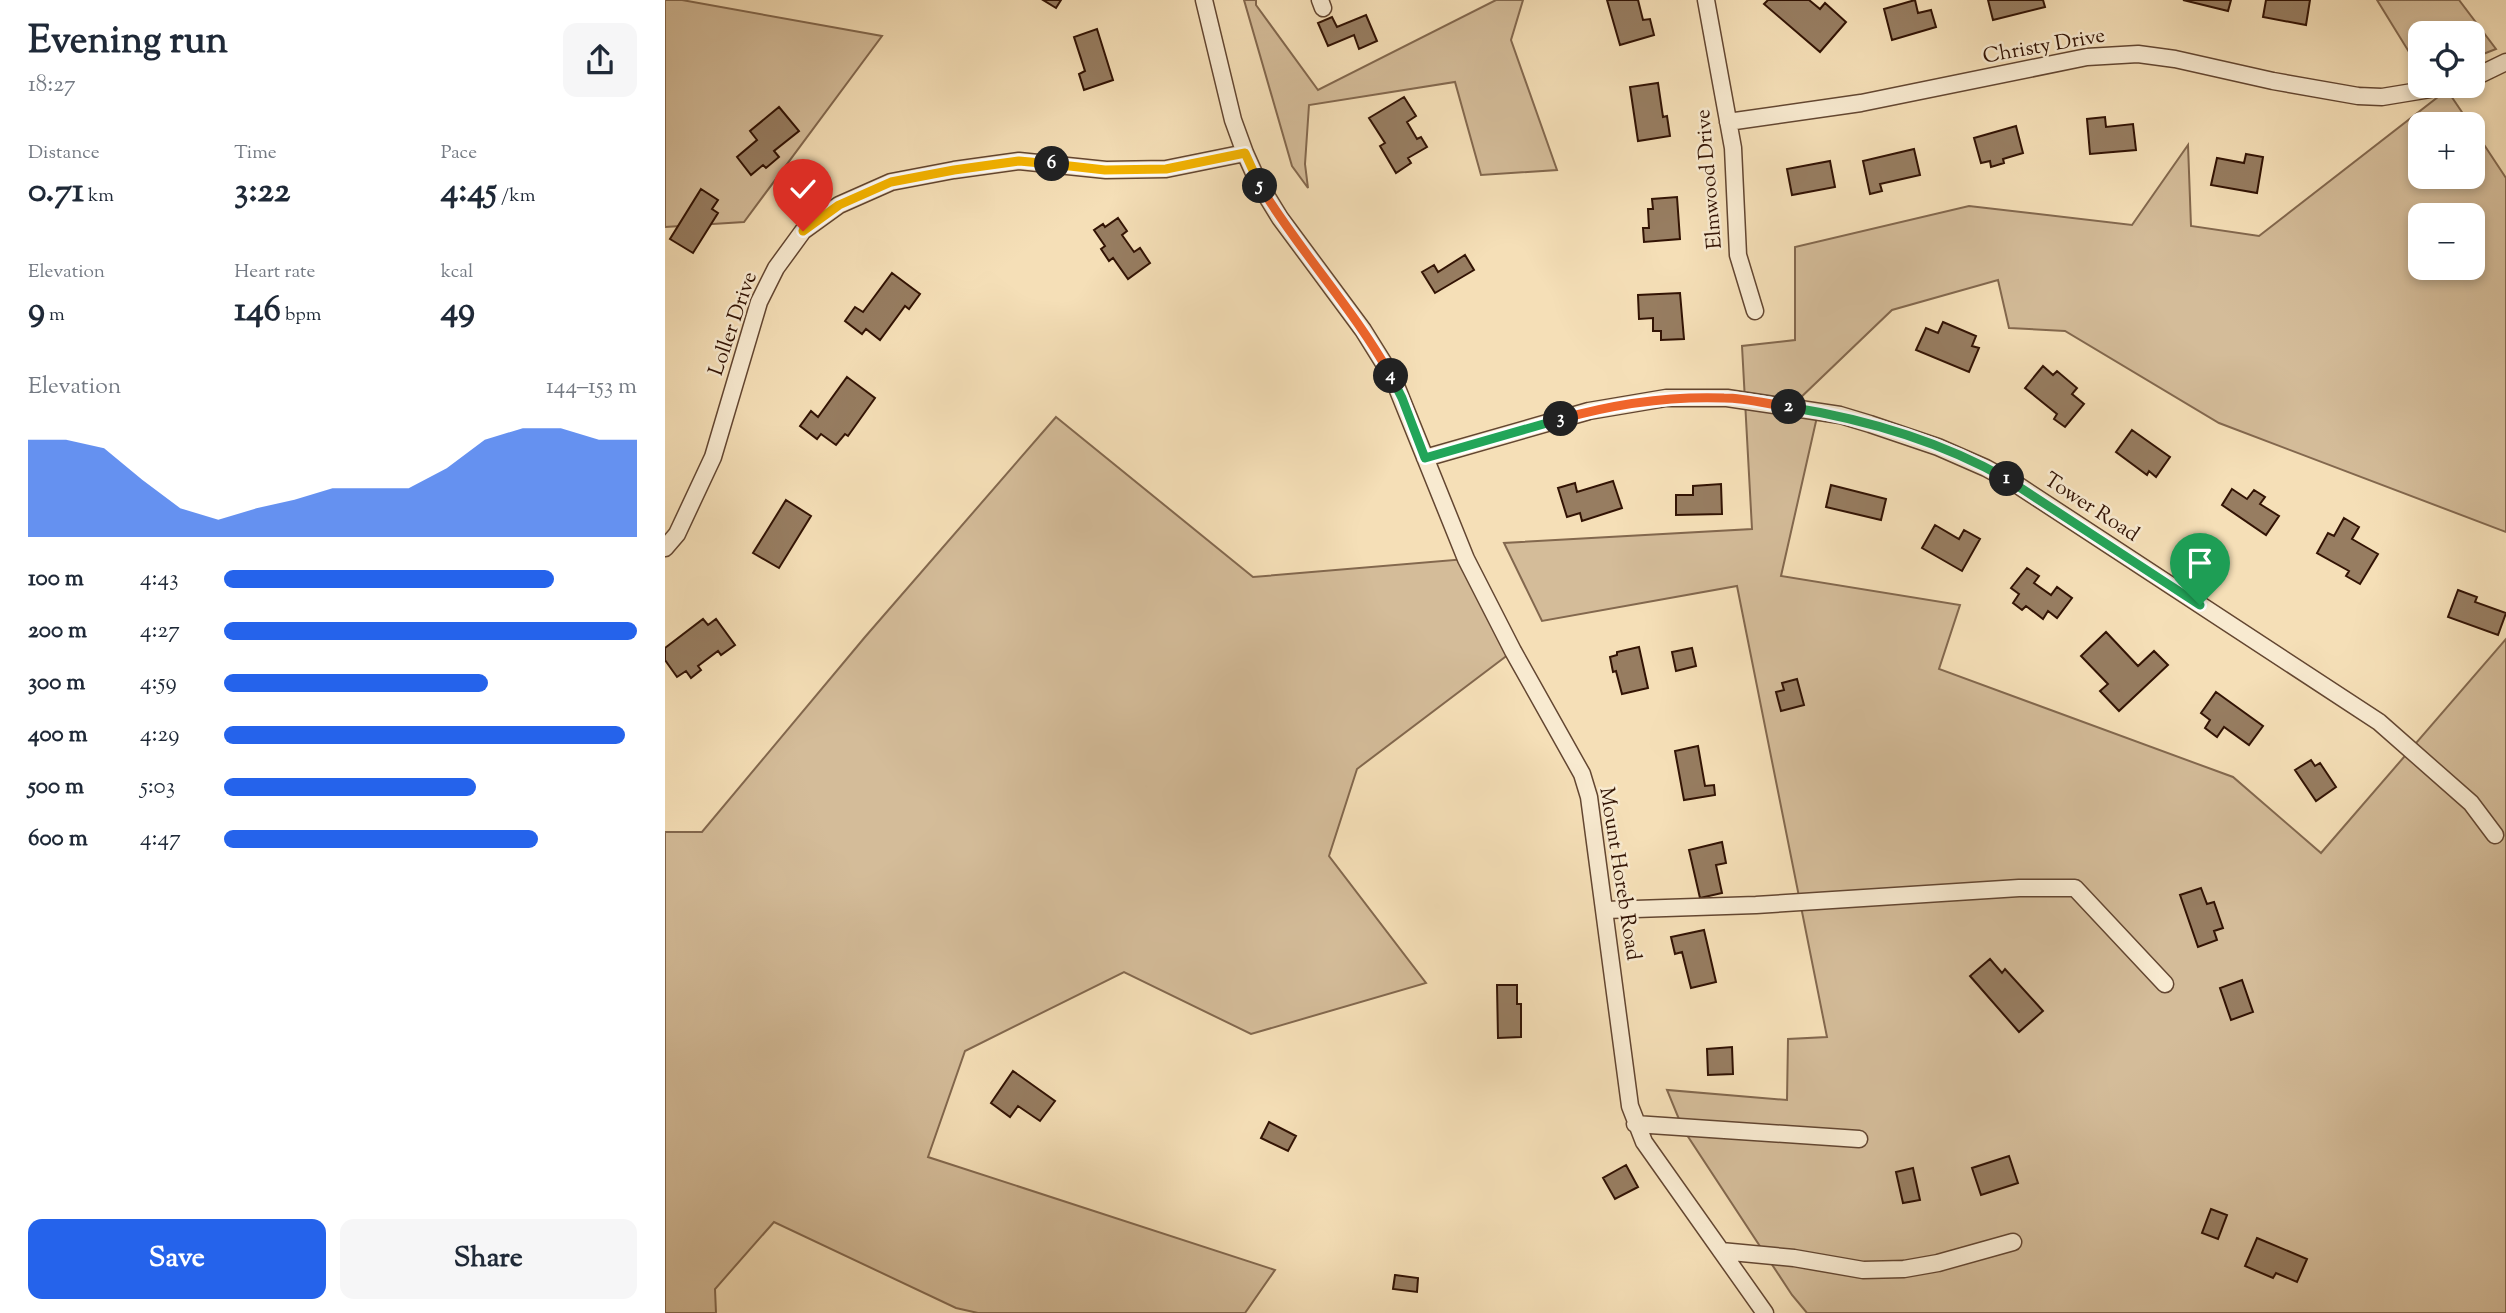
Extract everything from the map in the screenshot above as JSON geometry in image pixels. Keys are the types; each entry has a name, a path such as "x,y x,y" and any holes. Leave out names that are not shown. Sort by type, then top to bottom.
{"street":[{"name":"Mount Horeb Road","path":"1204,0 1233,120 1245,153 1272,205 1363,330 1402,398 1466,559 1513,651 1582,774 1589,797 1630,1105 1635,1124 1644,1142 1765,1313"},
{"name":"Elmwood Drive","path":"1706,0 1733,148 1738,255 1755,311"},
{"name":"Christy Drive","path":"1728,122 1861,103 2087,57 2138,54 2358,96 2408,94"},
{"path":"2485,72 2506,62"},
{"name":"Loller Drive","path":"665,548 677,534 713,457 759,302 776,268 803,231 839,205 891,182 1019,161 1105,170 1166,169 1245,153"},
{"name":"Tower Road","path":"1425,458 1589,411 1666,398 1727,398 1839,415 1938,447 2019,486 2379,722 2471,803 2495,835"},
{"path":"1605,911 1756,905 2019,888 2075,888 2165,984"},
{"path":"1635,1124 1859,1139"},
{"path":"1721,1251 1794,1258 1863,1270 1938,1263 2013,1242"}],"shaded area":[{"path":"665,0 682,0 882,36 744,222 665,227"},
{"path":"1244,0 1256,0 1256,5 1318,90 1496,0 1523,0 1511,40 1557,170 1481,175 1455,82 1309,105 1305,164 1308,188 1292,166"},
{"path":"2377,0 2459,0 2475,21 2408,21 2408,50"},
{"path":"2485,34 2496,49 2485,53"},
{"path":"2437,98 2452,98 2462,112 2419,112"},
{"path":"2408,120 2408,189 2485,189 2485,146 2506,178 2506,532 2219,423 2065,331 2009,328 1998,280 1892,310 1795,403 1819,408 1781,576 1960,605 1939,669 2233,777 2321,853 2506,639 2506,1313 1807,1313 1792,1295 1683,1129 1667,1090 1787,1100 1788,1039 1827,1037 1737,586 1542,621 1504,543 1752,529 1742,346 1795,340 1795,247 1969,206 2132,225 2188,145 2191,226 2259,236"},
{"path":"1056,417 1253,577 1466,559 1513,651 1357,769 1329,856 1426,983 1251,1034 1124,972 965,1051 928,1157 1275,1270 1245,1313 978,1313 956,1308 774,1222 715,1289 716,1313 665,1313 665,832 702,832 865,637"}],"building":[{"path":"1043,0 1061,0 1056,8"},
{"path":"1607,0 1638,0 1643,20 1650,19 1654,35 1620,45"},
{"path":"1768,0 1809,0 1820,9 1825,3 1846,22 1820,52 1764,4"},
{"path":"1915,0 1918,13 1931,10 1936,27 1892,40 1884,9"},
{"path":"1988,0 2043,0 2045,7 1993,20"},
{"path":"2183,0 2231,0 2228,11"},
{"path":"2266,0 2310,0 2306,25 2263,17"},
{"path":"1366,15 1377,41 1359,49 1354,35 1328,46 1318,23 1332,17 1337,27"},
{"path":"1097,29 1113,80 1084,90 1079,74 1085,71 1074,37"},
{"path":"1658,83 1663,117 1667,116 1670,136 1638,141 1630,87"},
{"path":"1404,97 1416,116 1407,122 1417,139 1421,137 1427,147 1408,158 1411,163 1396,173 1380,146 1385,143 1369,118"},
{"path":"779,107 799,131 774,151 779,157 766,168 763,165 751,175 737,157 757,140 750,131"},
{"path":"2105,117 2106,127 2133,124 2136,150 2090,154 2087,119"},
{"path":"2016,126 2023,153 2003,159 2004,163 1991,167 1990,161 1981,163 1974,138"},
{"path":"1914,149 1920,175 1880,184 1882,191 1870,194 1863,161"},
{"path":"2246,154 2263,157 2257,193 2211,185 2217,158 2244,163"},
{"path":"1830,161 1835,187 1792,195 1787,169"},
{"path":"701,189 718,200 712,209 718,213 693,253 670,239"},
{"path":"1677,197 1680,239 1644,242 1643,228 1649,228 1648,209 1653,209 1652,199"},
{"path":"1118,218 1127,231 1122,235 1134,252 1140,248 1150,263 1128,279 1113,258 1109,261 1101,249 1105,246 1094,230 1103,224 1105,227"},
{"path":"1465,255 1474,270 1435,293 1422,272 1434,265 1438,272"},
{"path":"892,273 920,294 909,309 905,306 880,340 866,329 862,334 845,321 855,307 863,312"},
{"path":"1680,293 1684,339 1661,340 1661,331 1653,331 1653,318 1639,319 1638,295"},
{"path":"1943,322 1976,336 1972,346 1979,348 1969,372 1916,350 1926,328 1938,333"},
{"path":"2043,366 2053,375 2057,371 2077,388 2072,394 2084,404 2065,427 2054,419 2057,414 2025,388"},
{"path":"847,377 875,398 848,436 845,434 836,445 821,434 817,439 800,426 811,411 818,417"},
{"path":"2132,430 2170,457 2156,477 2149,471 2147,475 2116,452"},
{"path":"1613,481 1622,508 1582,521 1580,513 1567,517 1558,488 1575,483 1577,492"},
{"path":"1721,484 1722,514 1676,515 1676,495 1693,495 1693,486"},
{"path":"1831,485 1886,499 1881,520 1826,507"},
{"path":"2232,489 2247,499 2254,490 2265,497 2260,504 2279,516 2266,535 2222,505"},
{"path":"786,500 811,516 779,568 753,553"},
{"path":"2344,518 2359,527 2352,539 2378,554 2360,584 2346,576 2349,571 2317,553 2328,533 2334,536"},
{"path":"1935,525 1959,539 1964,530 1980,539 1962,571 1922,548"},
{"path":"2027,568 2039,576 2034,583 2051,595 2057,587 2072,598 2057,618 2048,611 2043,619 2026,606 2022,610 2013,603 2019,594 2011,588"},
{"path":"2458,590 2477,597 2475,602 2506,613 2498,635 2448,617"},
{"path":"703,619 708,625 716,619 735,645 721,655 718,651 698,666 701,670 691,678 686,671 677,677 665,660 665,648"},
{"path":"2106,632 2138,666 2154,651 2168,665 2119,711 2100,691 2108,684 2081,656"},
{"path":"1639,647 1648,688 1622,694 1610,657 1617,655 1617,652"},
{"path":"1692,648 1696,666 1676,671 1672,652"},
{"path":"1797,679 1804,705 1781,711 1776,692 1784,690 1782,683"},
{"path":"2216,692 2263,726 2249,745 2224,727 2217,737 2205,728 2210,720 2201,713"},
{"path":"1698,746 1705,786 1714,785 1715,795 1684,800 1675,751"},
{"path":"2311,760 2315,766 2320,763 2336,787 2316,801 2295,770"},
{"path":"1722,842 1726,863 1716,865 1722,893 1700,898 1689,850"},
{"path":"2201,888 2207,904 2214,902 2223,928 2214,931 2217,940 2198,947 2180,895"},
{"path":"1704,930 1716,982 1691,988 1682,952 1675,954 1671,937"},
{"path":"1990,959 2002,973 2005,969 2043,1011 2019,1032 1970,976"},
{"path":"2242,980 2253,1012 2231,1020 2220,988"},
{"path":"1497,985 1517,985 1517,1004 1521,1004 1521,1037 1498,1038"},
{"path":"1732,1047 1733,1074 1708,1075 1707,1049"},
{"path":"1013,1071 1055,1101 1040,1121 1018,1106 1010,1117 991,1103"},
{"path":"1269,1122 1296,1136 1288,1151 1261,1138"},
{"path":"2009,1156 2018,1183 1981,1195 1972,1168"},
{"path":"1626,1165 1638,1187 1615,1199 1603,1178"},
{"path":"1913,1168 1920,1200 1903,1203 1896,1172"},
{"path":"2211,1209 2227,1215 2218,1239 2202,1233"},
{"path":"2257,1238 2307,1259 2297,1282 2276,1273 2273,1278 2245,1266"},
{"path":"1395,1275 1418,1278 1417,1292 1393,1289"}],"route":[{"path":"803,231 839,205 891,182 954,170 1019,161 1105,170 1166,169 1245,153 1258,182 1280,218 1381,358 1402,398 1425,458 1589,411 1666,398 1727,398 1839,415 1938,447 1986,468 2019,486 2200,605"}]}
